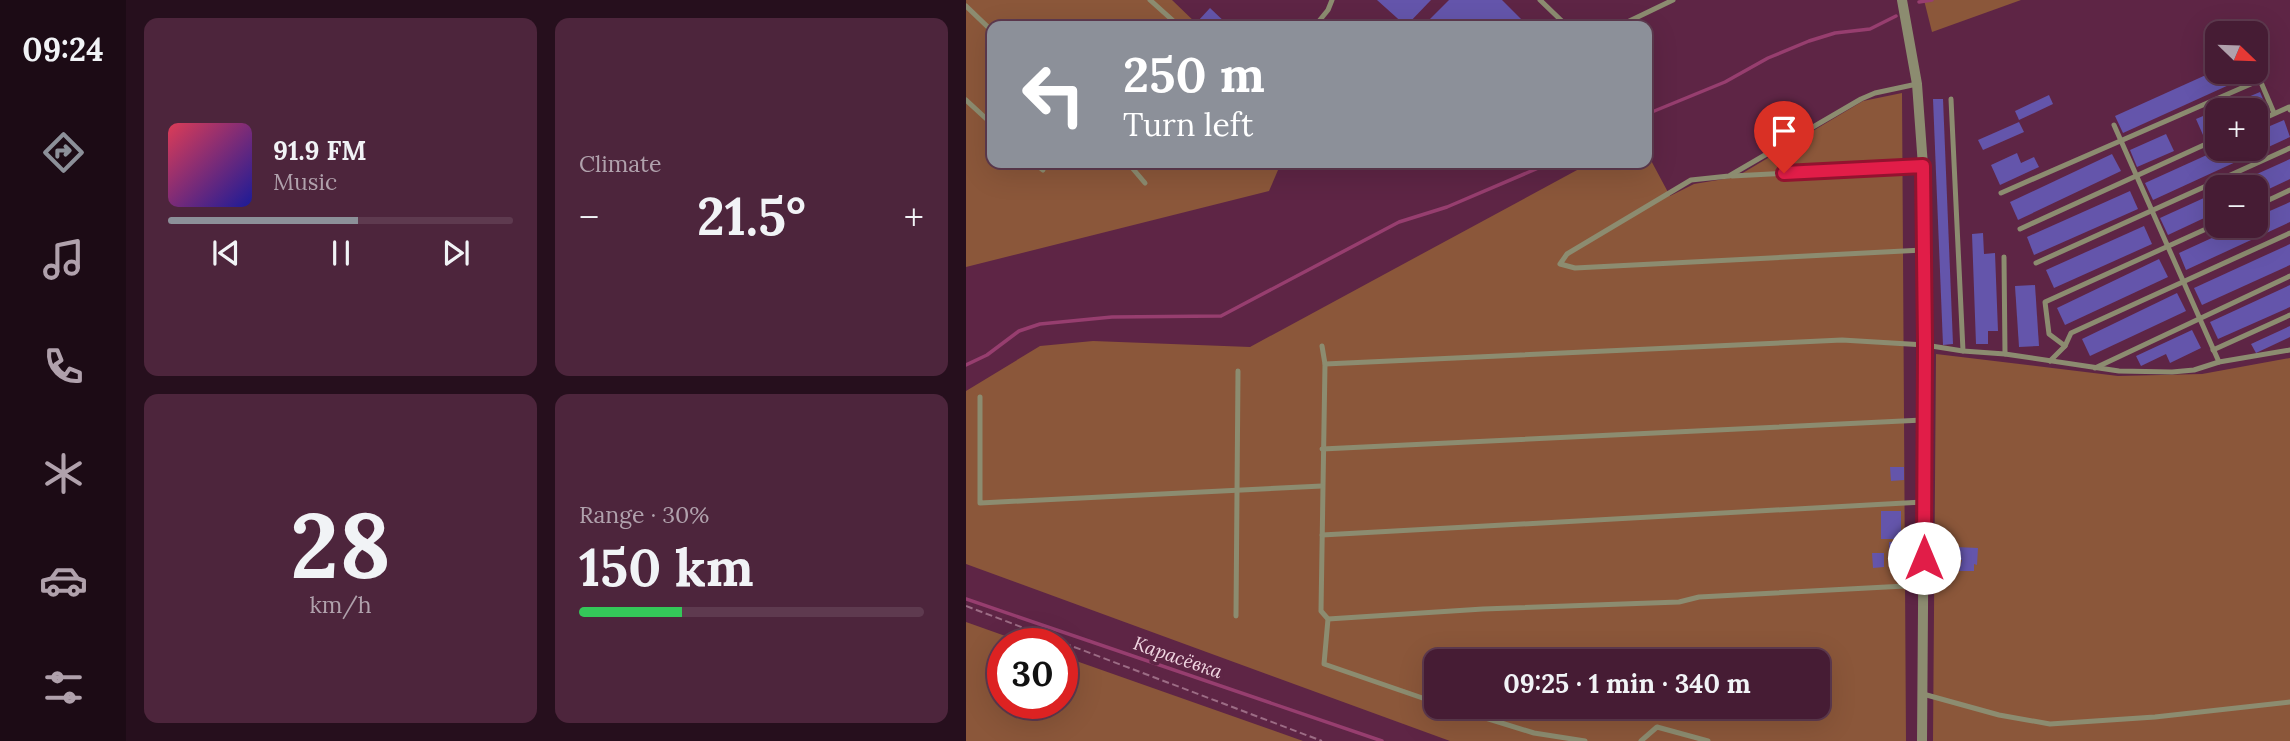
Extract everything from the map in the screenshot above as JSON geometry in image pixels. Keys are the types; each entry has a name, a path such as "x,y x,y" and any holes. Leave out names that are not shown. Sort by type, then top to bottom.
{"street":[{"path":"1902,0 1917,84 1923,166 1925,345 1922,741"}],"lane":[{"path":"1150,0 1173,21"},
{"path":"1319,21 1332,0"},
{"path":"1540,0 1562,21"},
{"path":"1629,21 1673,0"},
{"path":"966,6 987,26"},
{"path":"2001,193 2260,80 2274,113"},
{"path":"1729,176 1861,99 1917,84"},
{"path":"1951,99 1964,351"},
{"path":"966,100 987,119"},
{"path":"2268,116 2289,107 2290,110"},
{"path":"2114,125 2219,362"},
{"path":"2020,229 2205,145"},
{"path":"2036,263 2290,148"},
{"path":"1923,166 1691,180 1567,254 1560,264 1576,268 1923,250"},
{"path":"1132,168 1145,183"},
{"path":"2268,200 2290,190"},
{"path":"2065,346 2049,334 2045,302 2205,230"},
{"path":"2050,360 2065,346 2071,333 2290,233"},
{"path":"2004,257 2005,354"},
{"path":"2095,368 2290,276"},
{"path":"2213,350 2290,315"},
{"path":"1325,364 1818,341 1925,345 2119,371 2172,372 2290,350"},
{"path":"1322,346 1325,364 1321,611 1328,619 1324,664 1424,699"},
{"path":"1236,616 1238,371"},
{"path":"980,397 980,503 1322,486"},
{"path":"1322,449 1923,420"},
{"path":"1322,535 1923,502"},
{"path":"1328,619 1483,608 1679,602 1699,597 1924,585"},
{"path":"1923,694 2000,715 2050,724 2155,717 2290,702"},
{"path":"1489,719 1534,733 1586,741"},
{"path":"1641,741 1657,727 1708,741"}],"path":[{"path":"966,606 1322,741"}],"shaded area":[{"path":"966,0 1172,0 1194,21 987,21 987,168 1279,168 1269,191 966,267"},
{"path":"1924,0 2021,0 1932,32"},
{"path":"1902,93 1906,741 1450,741 966,564 966,391 1040,346 1093,341 1250,347 1581,168 1652,168 1652,162 1670,196 1694,184 1736,177 1863,101"},
{"path":"1936,354 2118,376 2202,374 2290,358 2290,741 1933,741"},
{"path":"966,622 987,629 987,719 1078,719 1078,662 1303,741 966,741"}],"building":[{"path":"1377,0 1431,0 1411,21 1400,21"},
{"path":"1449,0 1502,0 1523,21 1428,21"},
{"path":"1210,8 1224,21 1198,21"},
{"path":"2205,75 2205,84 2231,84 2123,133 2115,116"},
{"path":"2260,92 2263,98 2246,98"},
{"path":"2049,95 2053,104 2019,120 2015,111"},
{"path":"1933,99 1943,99 1953,344 1943,345"},
{"path":"2205,115 2205,134 2203,135 2196,119"},
{"path":"2284,120 2290,137 2268,147 2268,127"},
{"path":"2019,122 2024,132 1983,150 1978,140"},
{"path":"2166,134 2174,151 2137,167 2130,150"},
{"path":"2017,153 2021,163 2034,157 2039,167 2000,185 1991,165"},
{"path":"2112,154 2121,171 2018,220 2010,202"},
{"path":"2205,156 2205,161 2238,161 2153,200 2145,183"},
{"path":"2290,159 2290,179 2268,189 2268,175 2255,175"},
{"path":"2130,191 2138,209 2034,255 2027,237"},
{"path":"2205,197 2205,218 2168,235 2160,218"},
{"path":"2290,202 2290,222 2268,232 2268,212"},
{"path":"2144,226 2152,244 2054,288 2046,270"},
{"path":"1983,233 1984,254 1995,253 1998,331 1988,331 1988,344 1976,344 1972,234"},
{"path":"2212,238 2255,238 2186,270 2179,253"},
{"path":"2290,244 2290,265 2202,305 2194,288"},
{"path":"2159,259 2168,277 2065,325 2057,308"},
{"path":"2035,285 2039,346 2019,347 2015,286"},
{"path":"2290,285 2290,307 2218,339 2210,322"},
{"path":"2177,293 2186,311 2090,356 2082,339"},
{"path":"2290,326 2290,337 2256,353 2251,344"},
{"path":"2192,330 2201,348 2170,363 2166,354 2141,366 2136,356"},
{"path":"1890,467 1904,467 1904,480 1891,481"},
{"path":"1881,511 1901,511 1901,539 1881,539"},
{"path":"1913,541 1913,553 1889,554 1889,542"},
{"path":"1956,547 1978,548 1974,571 1959,571 1962,560 1956,560"},
{"path":"1872,553 1884,553 1884,567 1873,568"},
{"path":"1889,555 1907,555 1907,569 1890,569"}],"waterway":[{"path":"1919,2 1932,0"},
{"path":"1652,112 1725,82 1768,58 1809,41 1835,33 1870,29 1896,16"},
{"path":"966,365 987,355 1019,331 1040,324 1112,317 1221,316 1399,222 1447,207 1538,168"},
{"name":"Карасёвка","path":"966,599 1382,741"}],"route":[{"path":"1784,173 1923,166 1924,558"}]}
